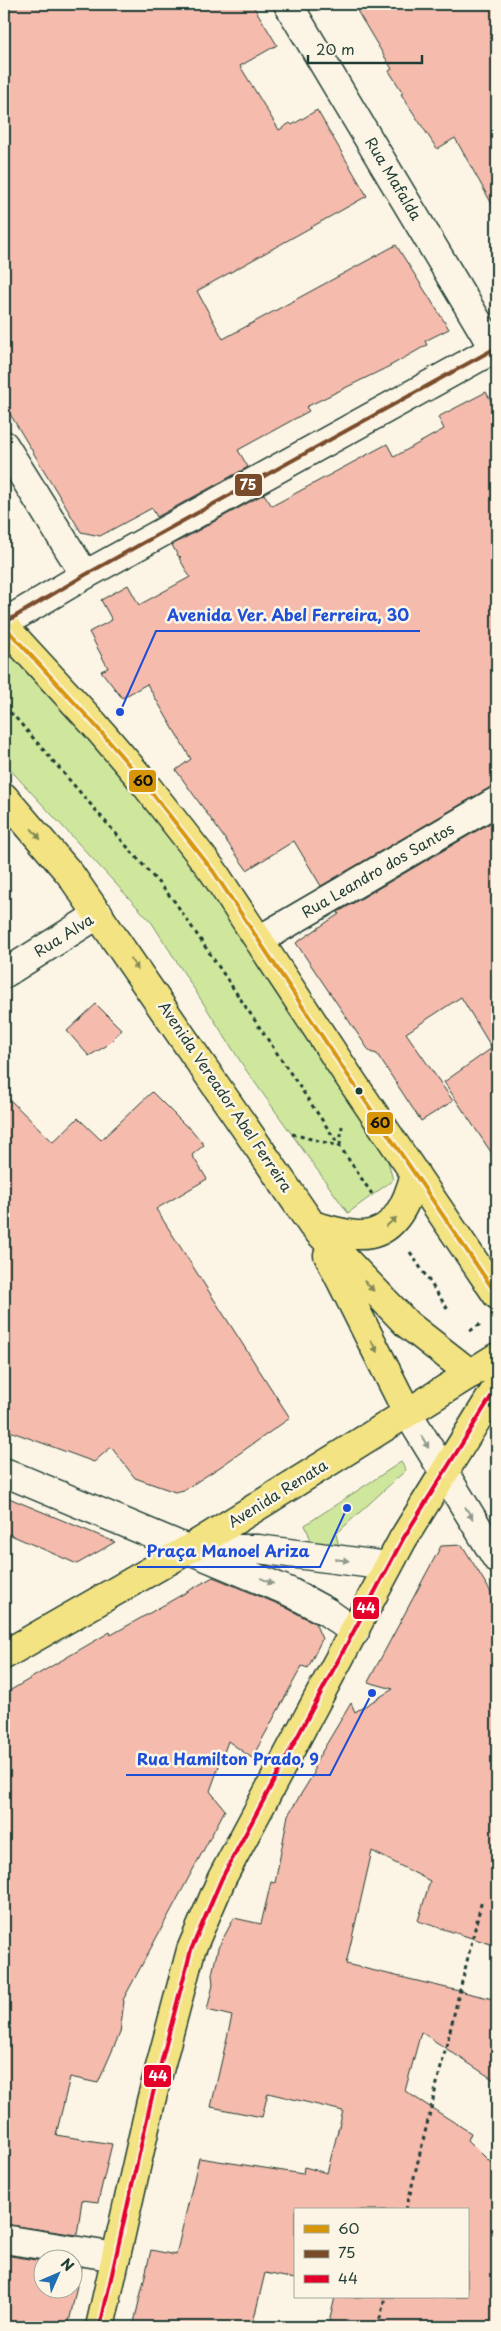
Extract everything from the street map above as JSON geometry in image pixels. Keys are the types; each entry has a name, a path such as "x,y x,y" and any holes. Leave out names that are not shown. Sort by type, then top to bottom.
{"main road":[{"path":"4,624 95,724 141,778 213,871 497,1294"},
{"name":"Avenida Vereador Abel Ferreira","path":"4,797 70,874 99,914 312,1225 408,1324 471,1374"},
{"path":"312,1225 359,1235 381,1230 404,1208 415,1173"},
{"path":"312,1225 407,1412"},
{"name":"Avenida Renata","path":"4,1655 189,1549 497,1357"},
{"path":"100,2327 151,2101 191,1950 222,1878 355,1632 388,1566 497,1387"}],"street":[{"name":"Rua Mafalda","path":"288,4 496,351"},
{"path":"4,624 85,575 496,351"},
{"path":"4,445 85,575"},
{"name":"Rua Leandro dos Santos","path":"259,940 497,801"},
{"name":"Rua Alva","path":"4,974 99,914"},
{"path":"407,1412 497,1559"},
{"path":"4,1472 290,1592 327,1612 355,1632"},
{"path":"189,1549 258,1549 388,1566"},
{"path":"4,2239 116,2257"}],"path":[{"path":"4,707 15,717 175,902 378,1201"},
{"path":"409,1250 454,1319"},
{"path":"492,1858 497,1845"},
{"path":"406,2208 482,1900"},
{"path":"378,2327 385,2298"}],"green space":[{"path":"4,638 28,663 229,906 384,1147 393,1180 348,1213 246,1070 152,923 4,763"},
{"path":"401,1462 406,1470 336,1534 342,1559 316,1553 305,1525"}],"building":[{"path":"4,4 252,4 277,45 240,66 279,130 290,123 292,125 317,110 367,196 197,291 223,339 396,245 449,329 425,341 427,345 388,367 306,407 309,411 238,450 248,467 157,517 152,508 100,536 81,532 4,404"},
{"path":"353,4 497,4 497,213 455,138 437,149 401,94 403,93 389,71 392,69"},
{"path":"486,392 497,411 497,785 321,886 294,841 247,870 176,770 191,759 147,684 122,698 101,671 108,668 89,632 112,620 101,600 128,585 139,605 190,577 179,558 181,557 178,556 172,545 264,494 272,506 387,444 394,457 444,429 438,417"},
{"path":"497,819 497,1161 444,1082 492,1048 461,997 406,1033 453,1101 421,1121 377,1054 370,1052 296,943 339,914 338,912"},
{"path":"96,1004 122,1030 106,1046 89,1056 67,1031"},
{"path":"152,1092 191,1129 204,1145 192,1155 207,1179 156,1209 290,1418 220,1467 184,1490 175,1492 135,1478 111,1447 94,1462 4,1429 4,1094 53,1142 78,1118 101,1140"},
{"path":"4,1496 115,1542 77,1564 4,1532"},
{"path":"462,1545 497,1602 497,1946 418,1921 430,1881 372,1851 346,1964 497,2000 497,2082 421,2032 405,2091 471,2133 468,2140 497,2169 497,2327 328,2327 335,2298 468,2298 468,2208 294,2208 294,2279 265,2273 252,2327 133,2327 151,2250 176,2255 199,2158 303,2174 304,2167 327,2173 343,2111 268,2093 262,2117 211,2107 232,2016 207,2010 213,1985 212,1974 218,1948 234,1918 261,1924 271,1882 275,1883 288,1815 314,1773 314,1765 351,1703 355,1712 393,1689 368,1682 441,1546"},
{"path":"213,1577 283,1606 315,1623 322,1639 308,1668 302,1666 252,1758 228,1741 210,1791 225,1810 123,2000 120,2033 98,2083 70,2077 56,2135 112,2144 98,2202 82,2200 77,2235 4,2224 4,1694 110,1632 111,1635"},
{"path":"4,2255 32,2259 32,2298 74,2298 68,2327 4,2327"}],"transit line":[{"name":"75","path":"4,623 85,575 494,349"},
{"name":"60","path":"4,626 95,725 141,779 213,871 347,1074 497,1295"},
{"name":"44","path":"100,2327 151,2101 191,1950 222,1878 403,1539 497,1387"}],"place":[{"name":"Avenida Ver. Abel Ferreira, 30","path":"120,712"},
{"name":"Praça Manoel Ariza","path":"347,1508"},
{"name":"Rua Hamilton Prado, 9","path":"372,1693"}]}
